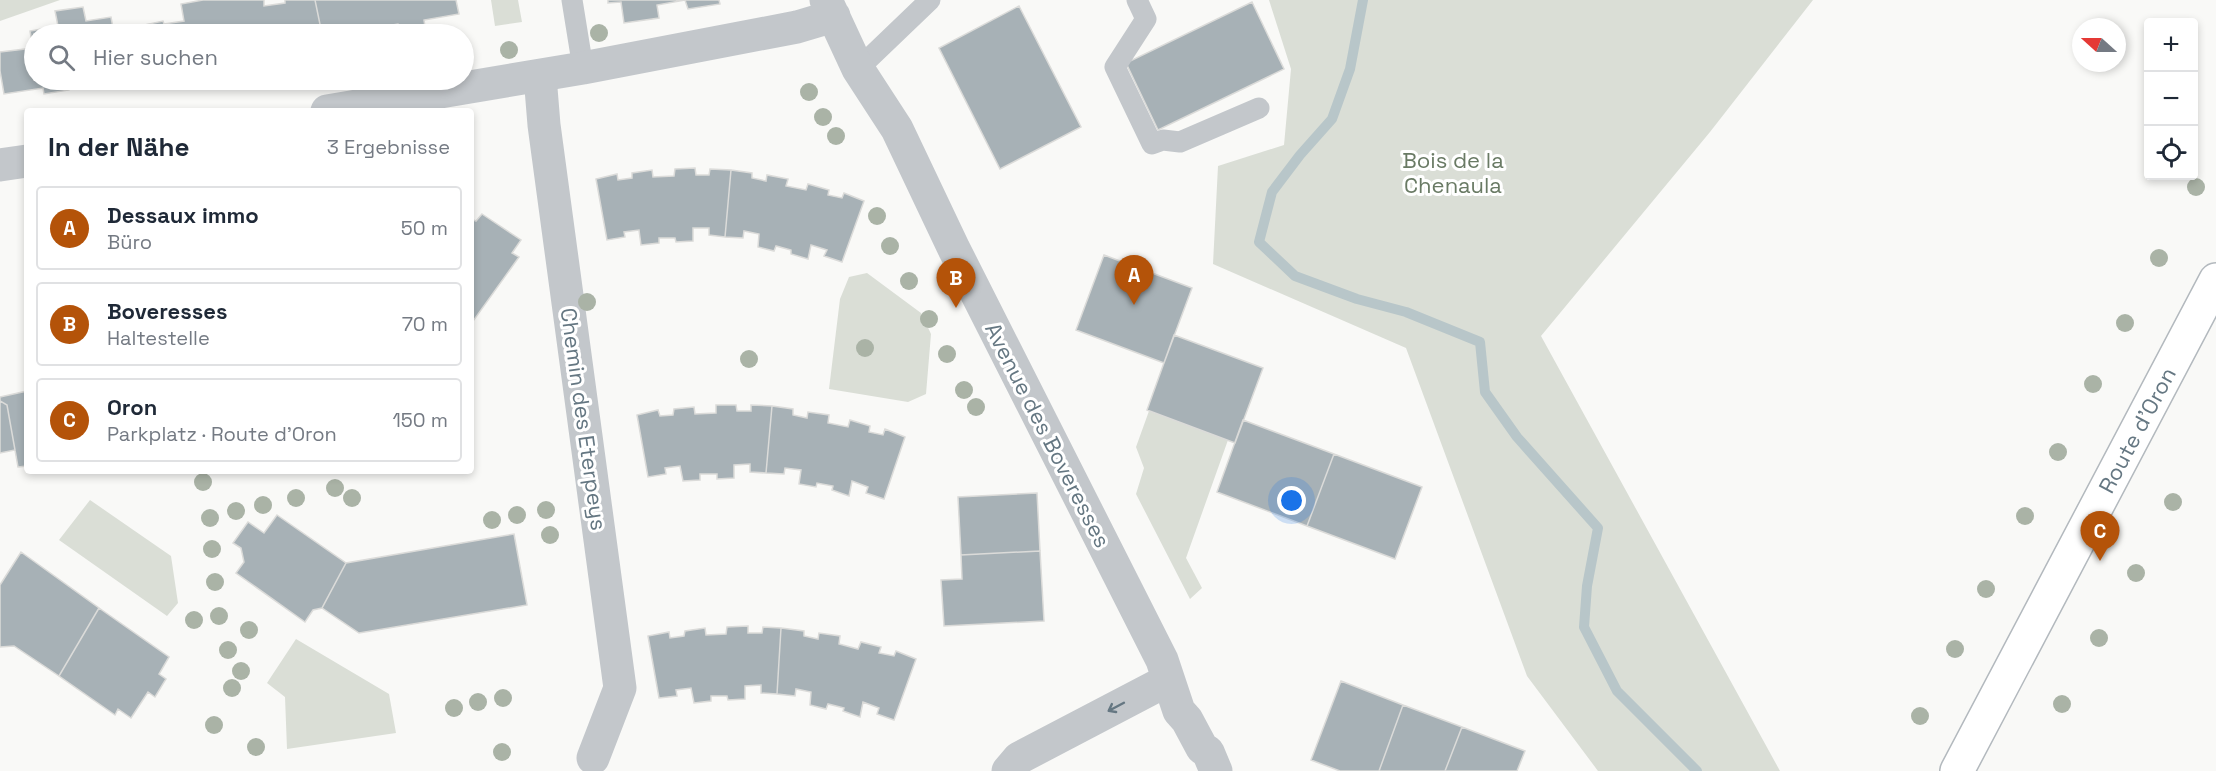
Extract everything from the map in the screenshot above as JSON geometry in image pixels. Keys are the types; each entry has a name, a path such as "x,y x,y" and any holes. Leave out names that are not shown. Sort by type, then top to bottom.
{"main road":[{"name":"Route d'Oron","path":"1957,771 2216,280"}],"street":[{"path":"474,87 797,27 830,8"},
{"name":"Avenue des Boveresses","path":"830,8 858,69 897,129 954,249 1162,660 1179,711 1187,720 1202,748 1208,752 1216,771"},
{"name":"Chemin des Eterpeys","path":"540,76 544,125 621,688 593,758"},
{"path":"345,108 455,90"},
{"path":"0,165 24,161"},
{"path":"1008,771 1020,758 1168,680"}],"lane":[{"path":"572,0 583,68"},
{"path":"858,69 930,0"},
{"path":"1137,0 1146,19 1115,67 1152,144 1163,140 1180,142 1259,108"}],"green space":[{"path":"0,0 60,0 0,21"},
{"path":"491,0 518,0 522,22 495,26"},
{"name":"Bois de la Chenaula","path":"1269,0 1813,0 1710,132 1541,336 1780,771 1598,771 1527,676 1406,348 1213,264 1218,166 1284,145 1291,69"},
{"path":"867,273 921,313 931,334 926,394 908,402 829,389 840,299 849,277"},
{"path":"1149,411 1228,440 1186,558 1202,588 1190,599 1136,494 1144,468 1136,447"},
{"path":"90,500 171,556 178,603 167,616 59,540"},
{"path":"296,639 389,694 396,733 287,749 285,697 267,683"}],"building":[{"path":"203,0 264,0 264,6 285,3 285,0 315,0 320,24 164,24 184,21 181,4"},
{"path":"315,0 456,0 459,14 424,20 425,24 320,24"},
{"path":"608,0 685,0 657,5 659,18 624,23 621,2 608,3"},
{"path":"685,0 719,0 720,4 688,9"},
{"path":"1252,2 1284,69 1158,130 1126,63"},
{"path":"1019,6 1081,127 1000,169 939,48"},
{"path":"83,7 86,21 111,17 112,24 58,24 55,11"},
{"path":"24,49 24,90 30,90 4,94 0,71 0,52"},
{"path":"43,90 69,90 44,94"},
{"path":"695,168 696,175 709,175 710,169 731,170 725,237 709,235 709,228 693,228 693,241 676,242 675,238 659,238 659,243 641,245 639,230 624,232 625,237 607,240 596,179 617,174 618,180 632,178 632,173 652,170 653,177 674,176 675,169"},
{"path":"731,170 752,173 752,178 766,181 767,175 788,179 786,186 806,190 808,184 829,190 828,195 842,198 844,193 864,201 842,262 824,256 827,250 811,245 808,259 791,254 791,250 776,246 774,251 758,247 759,234 744,231 743,238 725,237"},
{"path":"482,214 521,240 512,253 519,257 474,320 474,220 476,221"},
{"path":"1104,255 1192,288 1164,363 1076,330"},
{"path":"1174,335 1263,368 1235,443 1147,410"},
{"path":"24,392 24,466 18,467 7,405 0,401 0,397"},
{"path":"0,401 7,405 15,450 0,453"},
{"path":"716,405 736,405 737,411 751,411 751,405 772,406 766,473 750,472 750,464 734,465 734,478 717,479 717,474 700,474 700,480 683,481 680,466 665,468 666,474 648,477 637,415 658,410 660,416 673,415 674,409 694,407 695,414 716,413"},
{"path":"772,406 793,409 793,415 807,418 808,412 829,415 828,423 848,427 850,420 870,426 869,432 883,435 885,429 905,437 884,499 866,493 868,487 852,481 849,496 832,490 833,486 817,483 816,487 799,484 801,470 785,468 784,474 766,473"},
{"path":"1243,420 1334,454 1307,526 1217,492"},
{"path":"1334,454 1422,487 1395,559 1307,526"},
{"path":"1037,493 1040,551 961,555 958,497"},
{"path":"277,515 346,563 322,608 313,610 305,622 236,573 244,562 241,548 233,543 248,522 264,533"},
{"path":"514,534 527,605 359,633 322,608 346,563"},
{"path":"1040,551 1044,621 944,626 941,580 962,579 961,555"},
{"path":"21,552 99,608 59,676 14,646 0,647 0,585"},
{"path":"99,608 169,657 159,674 166,679 155,697 148,692 131,718 118,709 115,715 59,676"},
{"path":"748,626 748,633 762,633 763,627 781,628 777,694 761,693 761,685 745,686 745,699 728,700 727,696 711,696 711,701 694,703 691,688 676,690 677,696 659,698 648,636 669,632 670,638 684,636 685,631 705,628 706,635 726,634 727,627"},
{"path":"781,628 804,631 804,636 818,639 819,633 840,636 839,644 858,649 861,642 881,647 879,653 894,656 896,651 916,659 894,720 877,714 879,708 863,702 860,717 843,711 844,708 828,704 826,709 810,705 811,692 796,689 795,696 777,694"},
{"path":"1341,681 1403,705 1379,771 1340,771 1311,760"},
{"path":"1403,705 1462,727 1445,771 1379,771"},
{"path":"1462,727 1525,751 1517,771 1445,771"}],"waterway":[{"path":"1363,0 1350,69 1332,119 1300,155 1272,192 1259,242 1295,276 1357,299 1406,312 1480,342 1485,392 1517,437 1598,528 1587,586 1584,627 1617,691 1697,771"}],"place":[{"name":"Dessaux immo","path":"1134,305"},
{"name":"Boveresses","path":"956,308"},
{"name":"Oron","path":"2100,561"}]}
